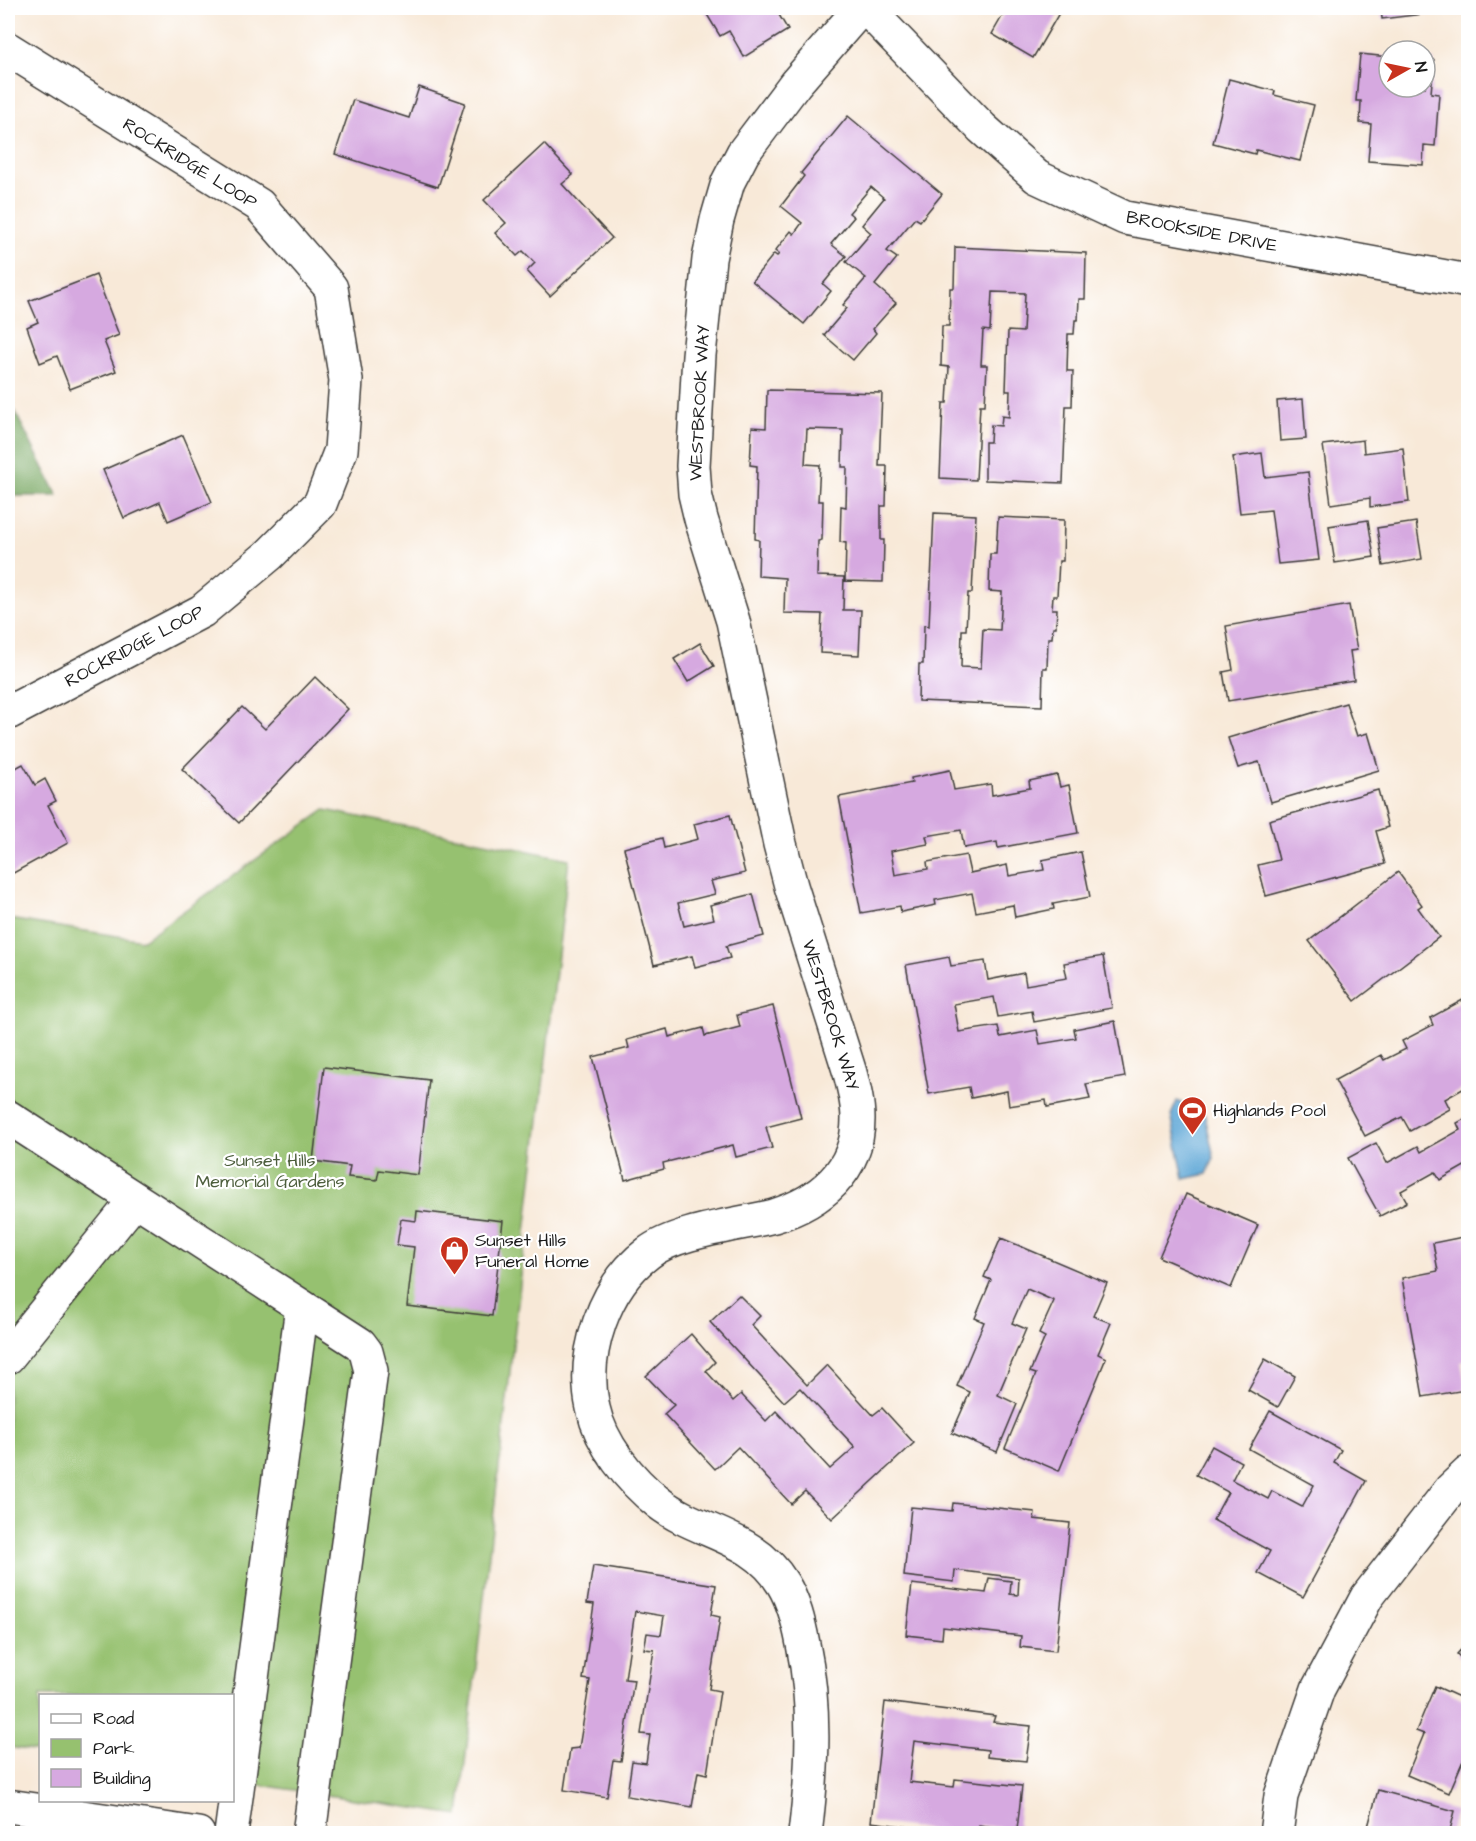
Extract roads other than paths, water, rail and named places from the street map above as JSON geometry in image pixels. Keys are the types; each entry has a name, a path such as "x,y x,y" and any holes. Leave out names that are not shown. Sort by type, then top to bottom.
{"street":[{"name":"BROOKSIDE DRIVE","path":"878,12 982,128 1037,177 1125,218 1468,280"},
{"name":"WESTBROOK WAY","path":"805,1833 813,1746 811,1694 800,1630 793,1605 783,1583 767,1564 749,1549 660,1504 635,1481 616,1458 602,1432 593,1408 591,1375 593,1346 613,1293 630,1270 649,1252 668,1241 774,1216 811,1201 833,1183 847,1164 856,1136 857,1107 850,1073 794,896 780,844 733,621 695,494 693,466 699,355 709,259 728,182 743,153 795,84 878,12"},
{"name":"ROCKRIDGE LOOP","path":"8,49 258,205 331,288 346,380 341,450 320,504 276,549 202,611 8,713"},
{"path":"8,1117 360,1344 366,1352 371,1371 309,1833"},
{"path":"8,1357 135,1200"},
{"path":"231,1833 302,1307"},
{"path":"1276,1833 1281,1796 1314,1700 1345,1638 1367,1597 1451,1489 1468,1473"},
{"path":"8,1806 198,1833"}],"water":[{"name":"Highlands Pool","path":"1177,1101 1205,1115 1214,1158 1207,1174 1184,1179 1171,1115"}],"place":[{"name":"Highlands Pool","path":"1192,1136"},
{"name":"Sunset Hills Funeral Home","path":"454,1276"}],"park label":[{"name":"Sunset Hills Memorial Gardens","path":"270,1170"}]}
